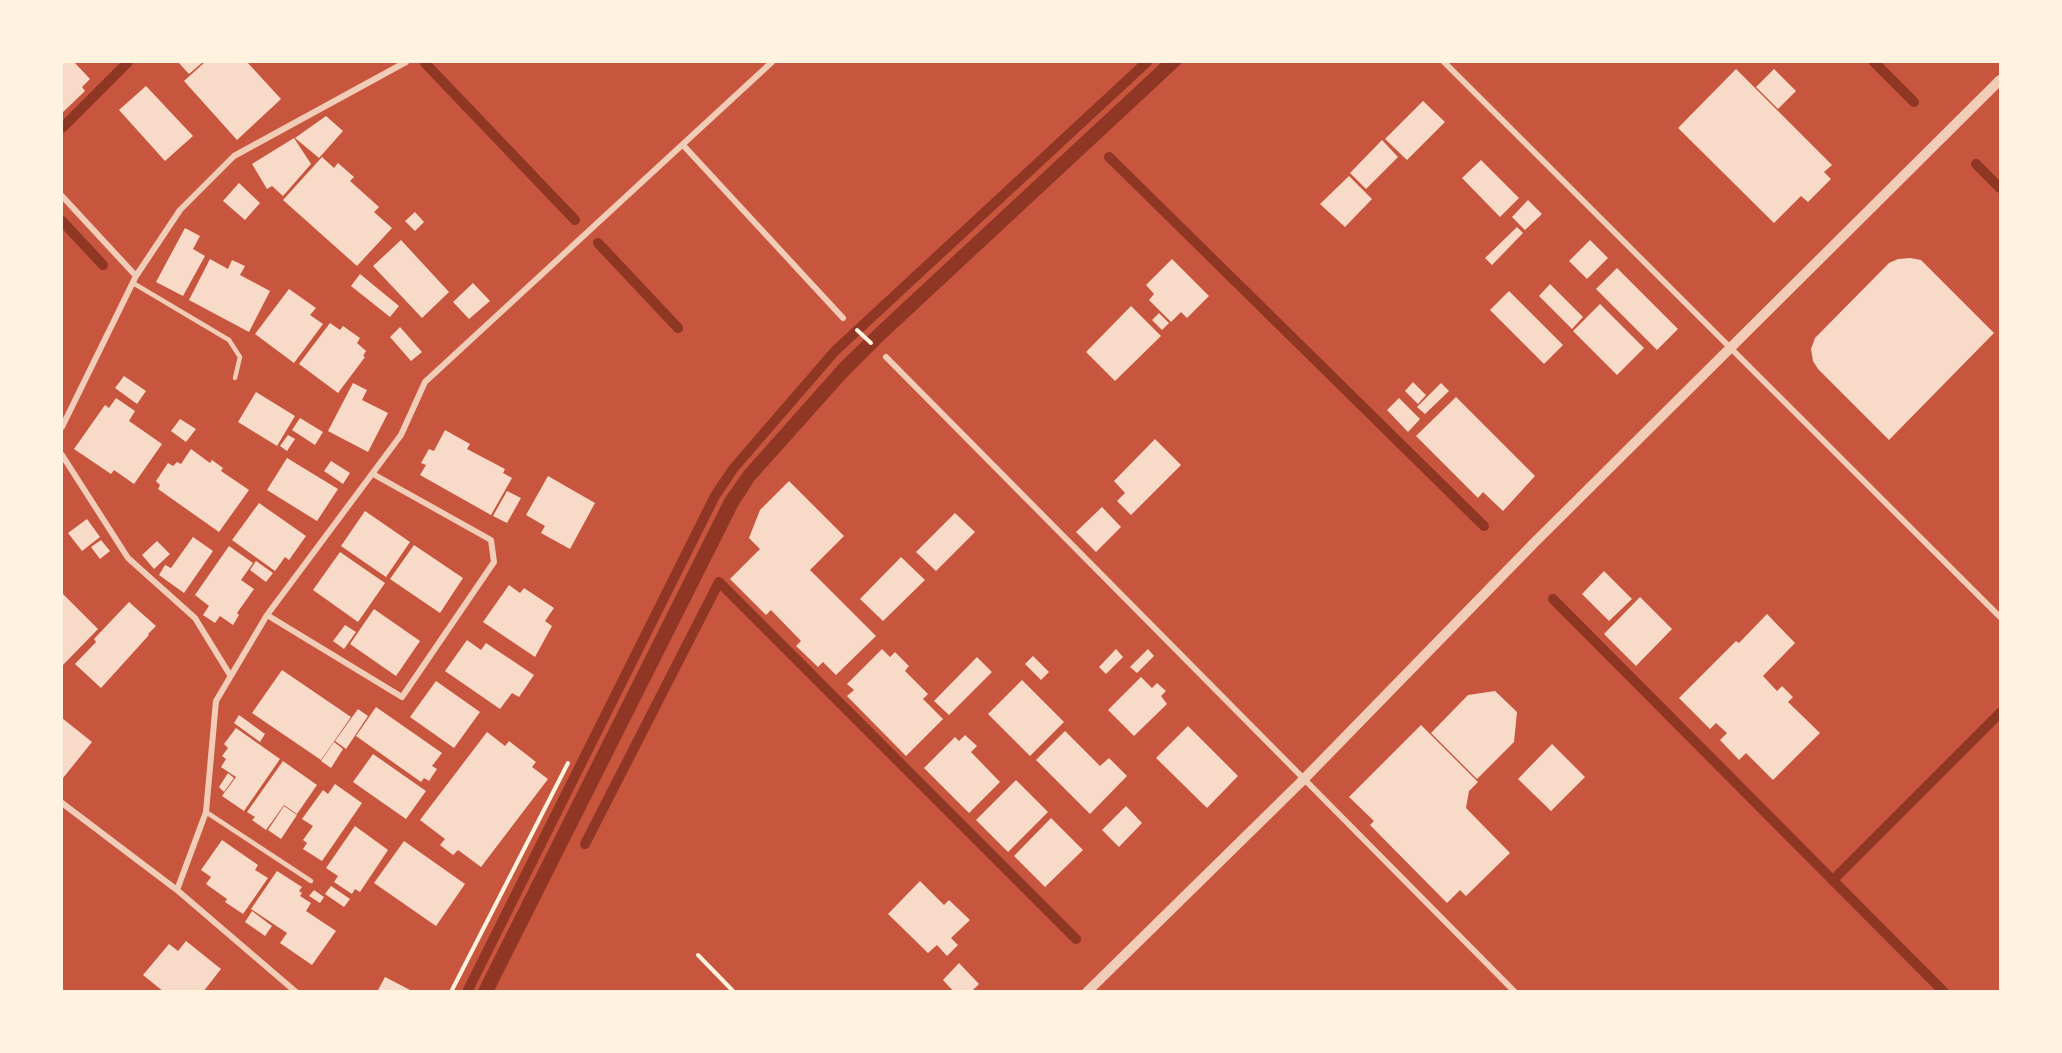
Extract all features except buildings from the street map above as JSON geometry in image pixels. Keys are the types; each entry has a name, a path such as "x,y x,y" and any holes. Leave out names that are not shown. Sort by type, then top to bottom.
{"street":[{"path":"62,427 136,276 180,210 234,156 406,62"},
{"path":"177,890 206,812 216,700 267,615 401,435 425,382 772,62"},
{"path":"1444,62 2001,617"},
{"path":"1087,992 1304,779 1730,347 2001,80"},
{"path":"683,145 843,318"},
{"path":"62,196 136,276"},
{"path":"886,357 1515,992"},
{"path":"62,455 128,558 195,618 230,675"},
{"path":"267,615 402,697 494,562 491,540 373,474"},
{"path":"62,802 177,890 296,992"}],"lane":[{"path":"133,283 229,340 240,357 235,378"},
{"path":"206,812 311,881"}],"path":[{"path":"843,318 886,357"},
{"path":"451,992 568,763"},
{"path":"698,955 734,992"}],"shaded area":[{"path":"1162,62 1183,62 884,340 846,378 754,481 738,506 494,991 477,992 725,498 744,471 840,363"}],"waterway":[{"path":"62,128 128,62"},
{"path":"427,62 425,63 575,220"},
{"path":"467,992 715,496 733,469 835,351 1147,62"},
{"path":"1874,62 1914,102"},
{"path":"1109,157 1484,526"},
{"path":"1976,164 2000,188"},
{"path":"62,221 103,265"},
{"path":"598,243 678,328"},
{"path":"585,844 719,582 1076,939"},
{"path":"1553,599 1944,992"},
{"path":"1833,880 2000,713"}]}
